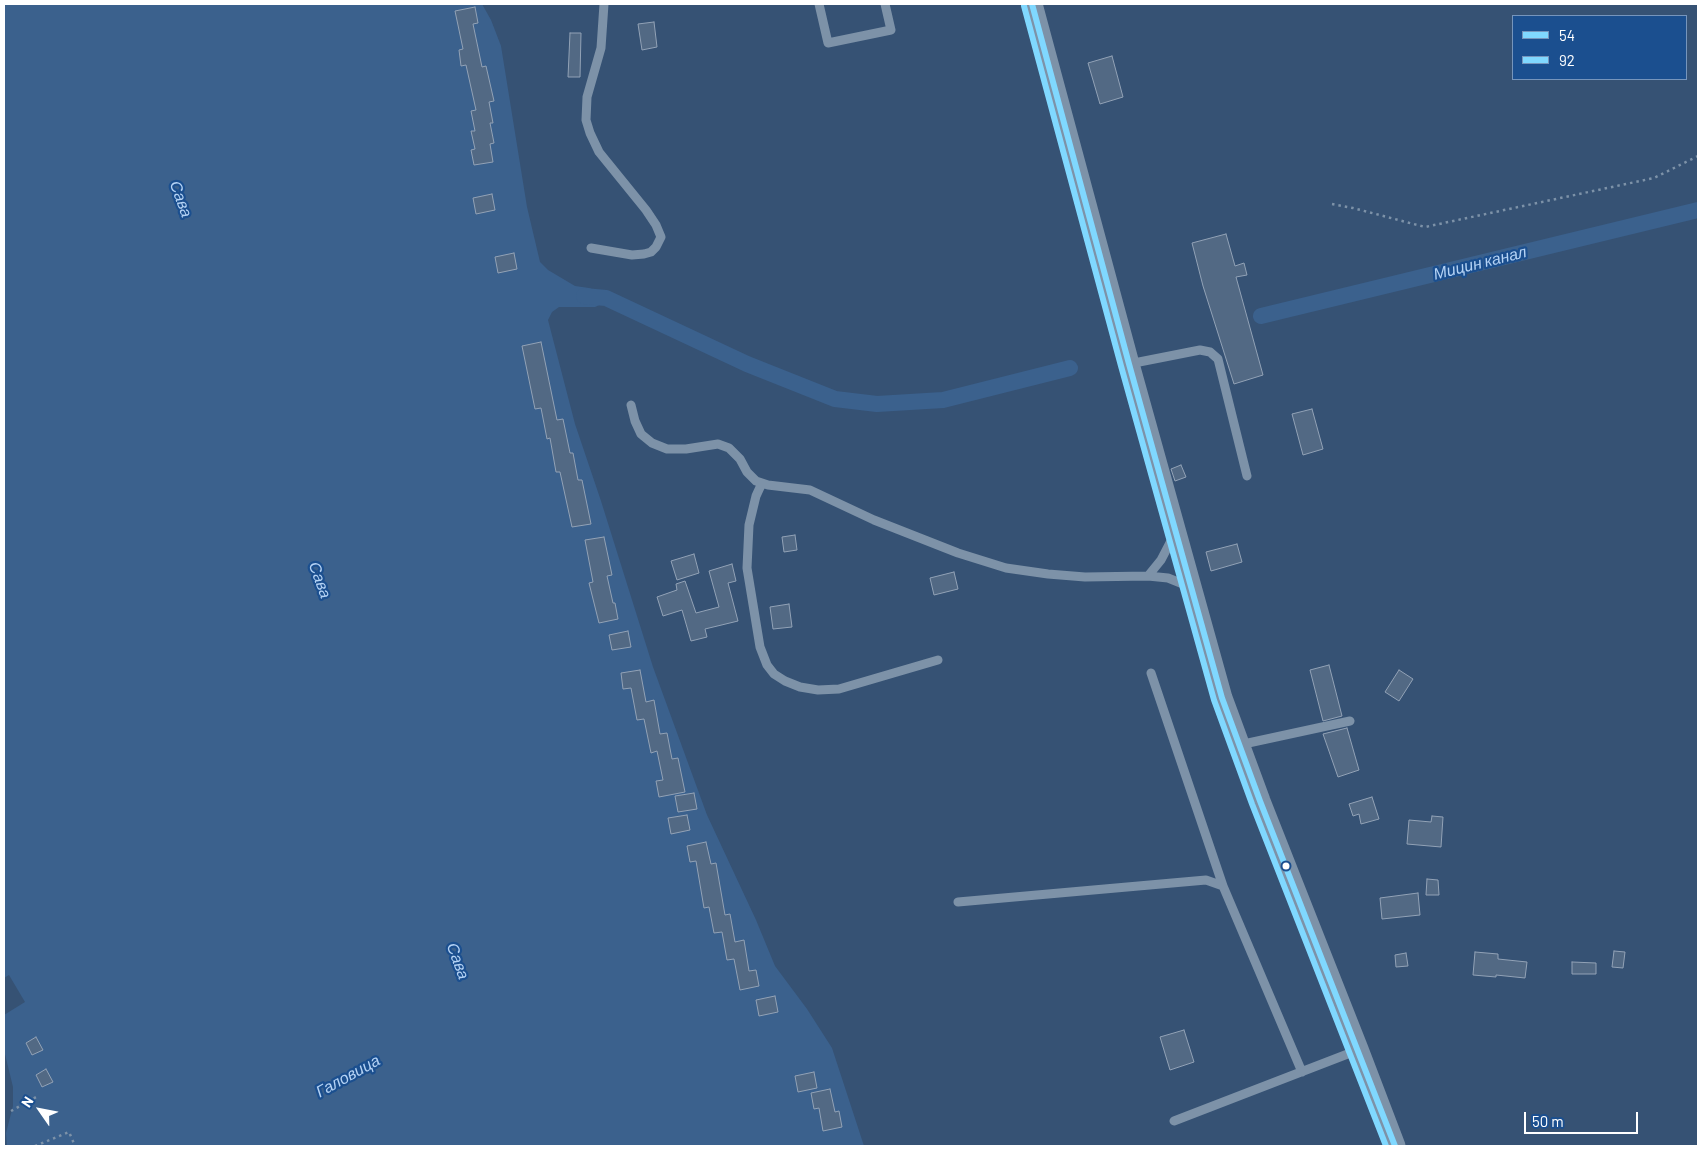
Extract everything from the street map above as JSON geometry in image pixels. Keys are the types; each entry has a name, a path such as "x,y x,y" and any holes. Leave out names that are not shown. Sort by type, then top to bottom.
{"street":[{"path":"1032,4 1129,364 1222,698 1260,801 1395,1146"}],"lane":[{"path":"591,248 632,255 644,254 651,252 656,247 661,237 646,210 599,152 586,120 587,97 601,48 604,4"},
{"path":"819,4 828,43 891,30 885,4"},
{"path":"1129,364 1200,350 1210,352 1218,359 1247,476"},
{"path":"631,405 641,434 652,444 667,449 686,450 718,444 729,448 740,459 747,472 756,481 768,485 810,490 874,520 958,553 1006,568 1085,577 1148,576 1168,578 1191,587"},
{"path":"762,483 756,496 749,525 747,568 760,647 767,665 774,674 800,687 818,690 839,689 938,660"},
{"path":"1148,576 1161,560 1175,532"},
{"path":"1151,673 1224,886 1302,1072"},
{"path":"1239,745 1350,721"},
{"path":"958,902 1206,880 1224,886"},
{"path":"1174,1121 1358,1049"}],"path":[{"path":"1332,204 1425,227 1654,178 1698,156"},
{"path":"11,1111 38,1096"},
{"path":"36,1146 69,1132 75,1146"}],"water":[{"path":"4,4 482,4 491,20 501,46 527,207 540,262 548,270 575,286 589,288 602,293 606,298 606,302 595,307 559,307 552,312 548,320 575,424 653,667 707,815 756,920 775,966 807,1009 832,1048 864,1146 7,1146 6,1133 13,1106 13,1087 4,1050"}],"pier":[{"path":"9,975 25,1002 4,1015 4,978"}],"building":[{"path":"475,7 478,23 473,24 482,67 486,66 494,101 489,102 493,123 490,123 494,143 490,144 493,162 474,165 471,150 475,149 471,131 475,131 471,111 476,110 466,65 461,66 459,50 463,49 455,11"},
{"path":"654,22 657,47 642,50 638,24"},
{"path":"570,33 581,33 580,77 568,77"},
{"path":"1112,56 1123,97 1100,104 1088,63"},
{"path":"492,194 495,210 476,214 473,198"},
{"path":"1226,234 1235,266 1244,263 1247,275 1236,277 1263,375 1234,384 1203,286 1192,243"},
{"path":"514,253 517,269 498,273 495,257"},
{"path":"541,342 557,420 563,419 570,453 573,453 578,480 582,480 591,524 572,527 560,472 556,472 550,438 547,439 541,408 535,409 522,346"},
{"path":"1312,409 1323,449 1303,455 1292,414"},
{"path":"1181,465 1186,477 1175,481 1171,469"},
{"path":"795,535 797,550 784,552 782,537"},
{"path":"604,537 612,575 607,576 618,619 599,623 589,583 593,582 585,540"},
{"path":"1237,544 1242,562 1211,571 1206,552"},
{"path":"694,554 699,573 677,580 671,561"},
{"path":"732,564 736,581 728,583 738,621 705,629 707,637 691,641 682,610 663,616 657,597 677,590 676,584 685,581 696,613 719,607 709,571"},
{"path":"954,572 958,589 934,595 930,578"},
{"path":"789,604 792,627 773,629 770,607"},
{"path":"628,631 631,647 612,650 609,635"},
{"path":"1329,665 1342,716 1323,721 1310,670"},
{"path":"640,670 646,702 654,700 660,734 667,733 672,759 678,758 685,792 659,797 656,781 663,780 657,751 651,753 644,719 637,720 631,688 623,689 621,673"},
{"path":"1399,670 1413,679 1399,701 1385,692"},
{"path":"1347,728 1359,770 1338,777 1323,734"},
{"path":"694,793 697,809 678,812 675,796"},
{"path":"1372,797 1379,819 1361,824 1359,814 1353,816 1349,804"},
{"path":"687,815 690,830 671,834 668,818"},
{"path":"1432,816 1443,817 1441,847 1407,844 1409,820 1431,822"},
{"path":"706,842 711,864 716,863 725,915 730,914 735,942 744,940 749,971 756,970 759,986 740,990 734,959 727,960 722,932 714,933 709,907 704,908 696,861 690,862 687,846"},
{"path":"1427,879 1438,880 1439,895 1426,895"},
{"path":"1418,893 1420,915 1382,919 1380,898"},
{"path":"1614,951 1625,952 1623,968 1612,967"},
{"path":"1475,952 1498,954 1498,959 1527,962 1525,978 1473,975"},
{"path":"1406,953 1408,966 1396,967 1395,955"},
{"path":"1572,962 1596,963 1596,974 1572,974"},
{"path":"775,996 778,1012 759,1016 756,1000"},
{"path":"1184,1030 1194,1062 1170,1070 1160,1037"},
{"path":"36,1037 43,1050 32,1055 26,1043"},
{"path":"46,1069 53,1082 42,1087 36,1075"},
{"path":"814,1072 817,1088 798,1092 795,1076"},
{"path":"830,1089 835,1112 839,1111 842,1127 823,1131 819,1108 814,1109 811,1093"}],"waterway":[{"name":"Мицин канал","path":"1261,316 1698,210"},
{"path":"584,296 606,298 747,364 835,399 877,404 943,400 1070,368"}],"transit line":[{"name":"54","path":"1032,4 1129,364 1222,698 1260,801 1395,1146"},
{"name":"92","path":"1024,6 1121,366 1214,700 1252,804 1386,1146"}],"water label":[{"name":"Сава","path":"181,199"},
{"name":"Сава","path":"320,580"},
{"name":"Сава","path":"458,961"},
{"name":"Галовица","path":"348,1076"}]}
